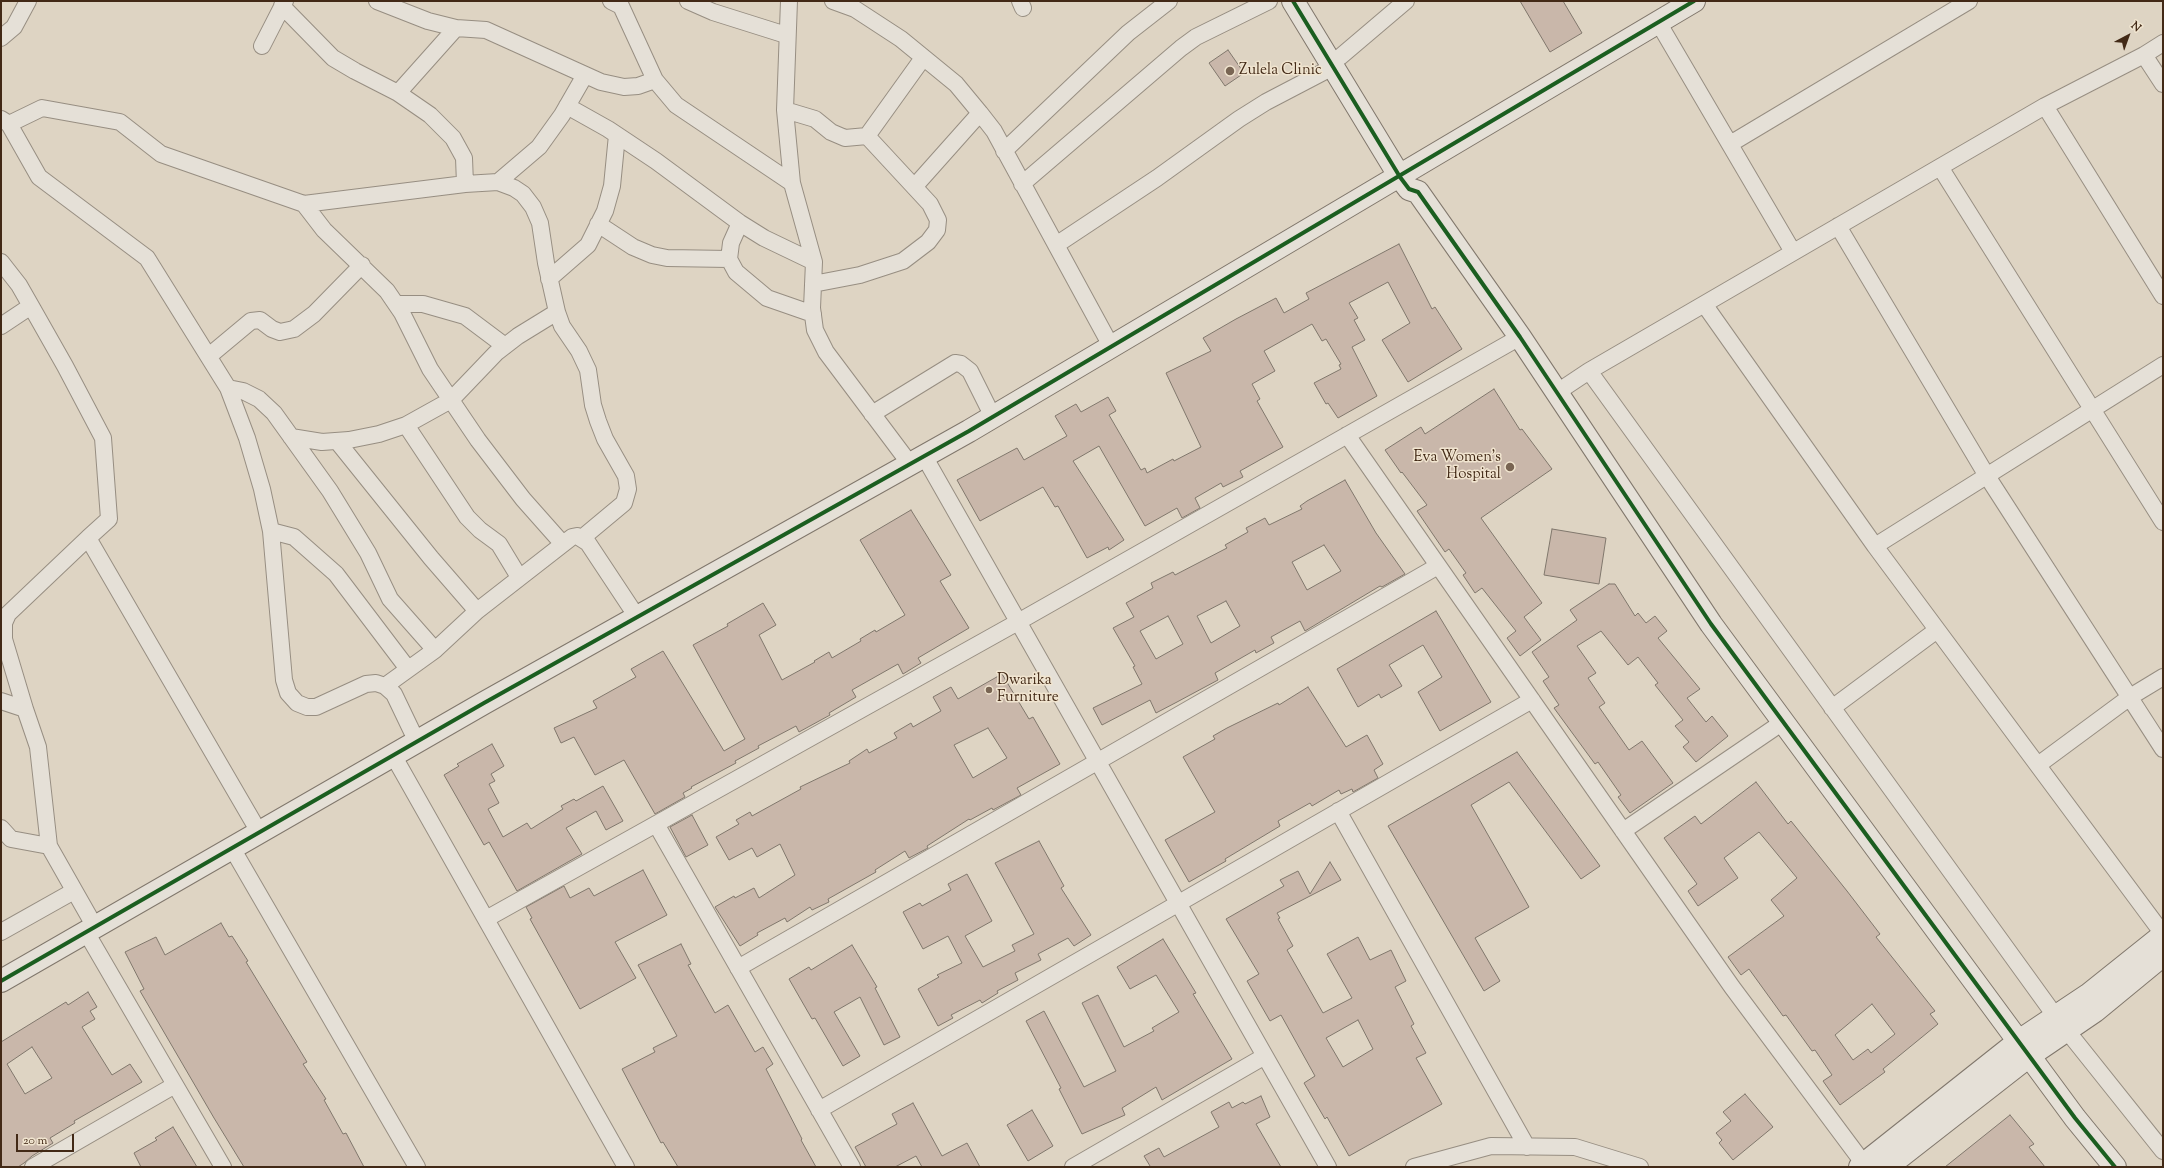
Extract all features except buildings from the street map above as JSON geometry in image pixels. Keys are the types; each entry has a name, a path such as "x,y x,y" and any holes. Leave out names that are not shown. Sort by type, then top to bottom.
{"street":[{"path":"1,38 14,27 28,1"},
{"path":"377,1 428,21 456,28 486,30 542,54 601,82 624,87 638,86 655,80"},
{"path":"688,1 713,12 786,35"},
{"path":"789,1 786,35 785,110 792,183 814,262 813,314 815,330 826,352 872,414 917,460 1018,622 1328,1167"},
{"path":"834,1 855,9 901,39 956,84 980,113 994,131 1111,346"},
{"path":"1004,151 1128,33 1169,1"},
{"path":"1022,184 1196,37 1269,1"},
{"path":"1293,1 1337,62"},
{"path":"1306,1 1337,62 1405,174 1409,188 1418,192 1520,337 1711,624 2075,1118 2115,1167"},
{"path":"1056,245 1157,178 1239,118 1337,62 1406,1"},
{"path":"1,980 393,755 993,417 1111,346 1405,174 1694,1"},
{"path":"1730,144 1969,1"},
{"path":"262,46 284,4 333,58 398,93 430,115 453,138 464,158 465,184"},
{"path":"619,4 655,80 676,105 792,183"},
{"path":"1658,22 1793,252"},
{"path":"398,93 456,28"},
{"path":"1556,393 1589,371 2045,106 2144,55 2163,43"},
{"path":"2144,55 2163,84"},
{"path":"785,110 816,119 831,132 845,138 867,136 923,58"},
{"path":"498,182 538,147 567,106 585,75"},
{"path":"567,106 617,135 694,188 740,223 764,238 814,262"},
{"path":"2045,106 2163,296"},
{"path":"417,742 394,694 385,686 376,683 366,684 316,707 307,707 297,703 288,693 284,680 271,531 262,489 247,438 228,388 147,258 39,177 5,122 42,108 120,122 161,154 304,204 465,184 498,182 514,188 523,194 534,207 540,223 549,279 562,326 579,351 588,370 593,405 598,421 605,439 626,476 628,489 624,503 582,538"},
{"path":"915,186 980,113"},
{"path":"549,279 588,245 598,224 612,186 617,135"},
{"path":"813,284 860,275 903,261 928,242 937,230 938,220 930,204 915,186 867,136"},
{"path":"1940,167 2163,522"},
{"path":"304,204 324,230 388,291 430,369 451,400 496,463 562,543"},
{"path":"740,223 731,243 729,258 736,272 767,298 813,314"},
{"path":"598,224 633,247 652,256 667,258 729,258"},
{"path":"1838,226 1987,476 2163,749"},
{"path":"1,262 19,286 66,366 102,438 109,518 8,614 4,623 4,639 38,747 49,846 74,891 90,929 175,1085 223,1167"},
{"path":"209,356 251,320 260,320 272,329 280,332 287,332 299,326 314,314 362,265"},
{"path":"396,304 423,304 465,316 505,346"},
{"path":"1347,435 1732,987 1862,1166 2061,1024 2088,995 2163,934 1875,546 1704,304"},
{"path":"1,326 31,306"},
{"path":"291,437 322,442 337,441 379,434 406,425 451,400 496,353 557,312"},
{"path":"486,919 1018,622 1520,337"},
{"path":"872,414 955,363 961,364 970,371 993,417"},
{"path":"1875,546 2163,365"},
{"path":"1589,371 2061,1024 2163,1151"},
{"path":"228,388 243,391 259,399 274,413 330,491 368,553 390,599 435,650"},
{"path":"406,425 467,517 480,530 499,544 519,577"},
{"path":"337,441 431,558 477,611"},
{"path":"271,531 294,537 336,574 408,669"},
{"path":"385,686 435,650 477,611 562,543 572,537 582,538 588,543 637,617"},
{"path":"88,538 259,832"},
{"path":"738,968 1438,566"},
{"path":"1832,708 1937,630"},
{"path":"2038,765 2130,697 2163,678"},
{"path":"819,1110 1532,700"},
{"path":"1,701 25,709"},
{"path":"1623,832 1783,722"},
{"path":"393,755 626,1167"},
{"path":"1338,811 1526,1147"},
{"path":"656,824 852,1167"},
{"path":"1,828 11,839 49,846"},
{"path":"232,848 417,1167"},
{"path":"1,932 74,891"},
{"path":"2061,1024 2095,1011 2163,955"},
{"path":"1887,1167 2024,1049"},
{"path":"1073,1167 1265,1056"},
{"path":"33,1167 175,1085"},
{"path":"1414,1167 1491,1146 1575,1147 1640,1167"}],"cycle path":[{"path":"1293,1 1400,177 1409,189 1418,192 1520,337 1711,624 2075,1118 2115,1167"},
{"path":"1,981 484,703 969,431 1694,1"}],"place":[{"name":"Zulela Clinic","path":"1230,71"},
{"name":"Eva Women's Hospital","path":"1510,467"},
{"name":"Dwarika Furniture","path":"989,690"}]}
